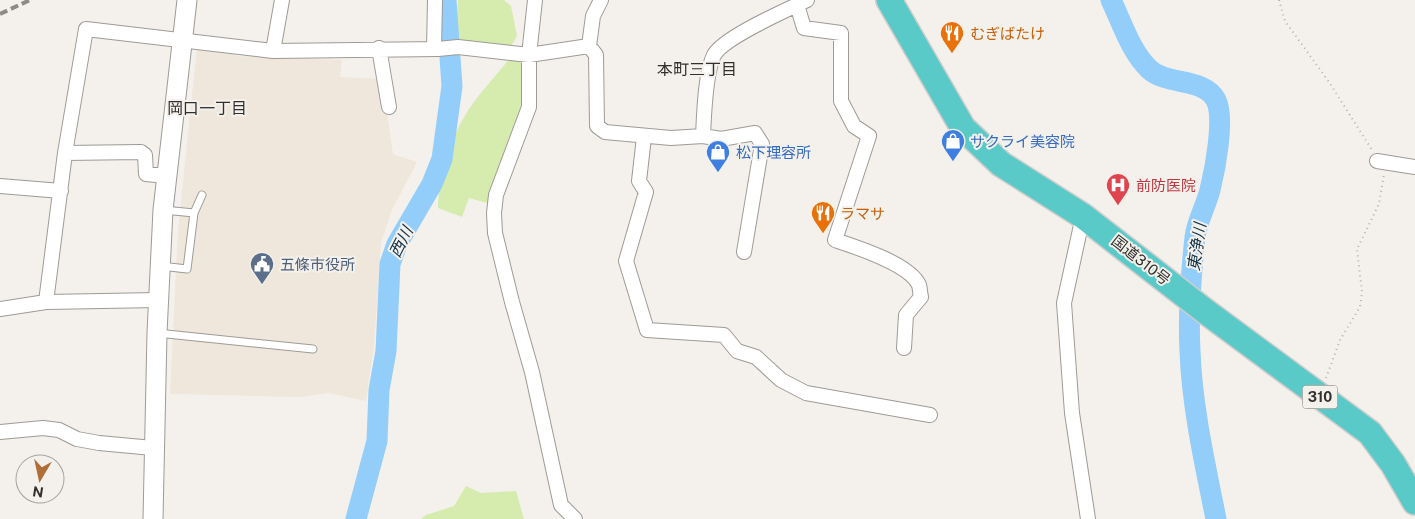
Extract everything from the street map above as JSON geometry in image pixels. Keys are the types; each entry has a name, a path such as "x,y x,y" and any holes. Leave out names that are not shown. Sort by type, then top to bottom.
{"highway":[{"name":"国道310号","path":"890,0 963,128 1001,164 1084,216 1309,389 1370,433 1393,464 1415,502"}],"street":[{"path":"153,519 156,333 163,210 187,0"},
{"path":"273,50 282,0"},
{"path":"435,0 436,49"},
{"path":"535,0 529,55 529,107 496,195 494,213 495,233 532,372 561,505 575,519"},
{"path":"601,0 593,16 589,46 596,55 597,126 606,132 644,137 703,136 722,139 755,133 762,144 744,252"},
{"path":"703,136 704,105 714,55 726,43 802,3 804,28 841,33 840,101 854,126 869,136 835,240 871,252 902,268 918,284 921,297 906,315 904,348"},
{"path":"46,302 65,153 86,29 273,50 436,49 458,47 529,55 589,46"},
{"path":"379,48 389,107"},
{"path":"644,137 639,181 646,192 626,261 647,330 724,335 737,351 756,357 781,380 806,393 930,415"},
{"path":"65,153 141,152 145,155 146,174 166,176"},
{"path":"1377,161 1415,167"},
{"path":"0,186 61,191"},
{"path":"1084,216 1064,303 1072,414 1088,519"},
{"path":"0,309 46,302 158,300"},
{"path":"0,432 51,429 99,443 154,448"}],"lane":[{"path":"160,266 187,268 194,213 202,195"},
{"path":"163,210 194,213"},
{"path":"156,333 313,349"}],"path":[{"path":"1279,0 1285,21 1329,82 1384,174 1379,204 1357,249 1362,292 1360,307 1340,340 1326,378 1309,389"}],"shaded area":[{"path":"197,47 239,56 342,60 340,77 382,79 393,154 417,162 392,210 381,243 374,347 366,401 328,393 301,397 170,394 178,229"}],"green space":[{"path":"458,0 504,0 511,6 517,36 509,50 456,43"},
{"path":"510,58 525,61 523,106 487,203 469,198 462,217 438,208 443,169 456,132 474,102"},
{"path":"466,486 481,493 516,491 524,519 421,519 426,515 454,506"}],"waterway":[{"name":"西川","path":"356,519 377,441 379,390 386,351 390,264 397,244 432,184 442,159 452,86 446,0"},
{"name":"東浄川","path":"1111,0 1132,46 1149,69 1165,78 1203,88 1216,100 1219,108 1218,144 1214,170 1195,237 1189,323 1191,372 1196,414 1216,519"}],"railway":[{"path":"0,14 30,0"}],"place":[{"name":"むぎばたけ","path":"952,54"},
{"name":"サクライ美容院","path":"953,162"},
{"name":"松下理容所","path":"718,173"},
{"name":"前防医院","path":"1118,206"},
{"name":"ラマサ","path":"823,234"},
{"name":"五條市役所","path":"262,285"}],"district":[{"name":"本町三丁目","path":"697,69"},
{"name":"岡口一丁目","path":"207,108"}]}
